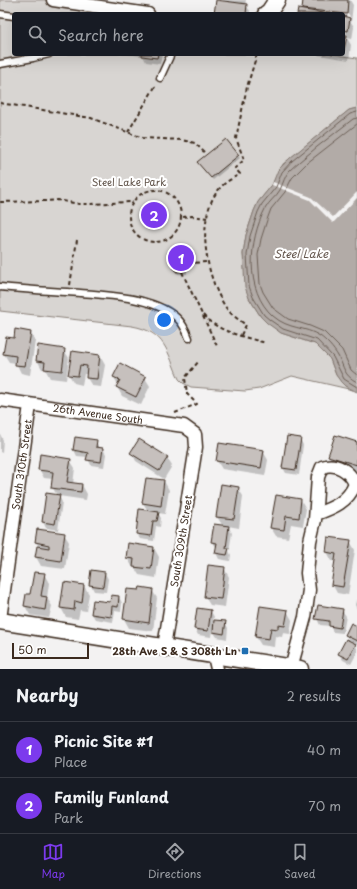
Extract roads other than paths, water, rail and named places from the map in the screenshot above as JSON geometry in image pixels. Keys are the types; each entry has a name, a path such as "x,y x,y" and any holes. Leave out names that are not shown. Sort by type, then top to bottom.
{"street":[{"path":"53,0 134,12"},
{"path":"269,12 277,0"},
{"name":"26th Avenue South","path":"0,400 173,424 184,426 195,434"},
{"name":"South 310th Street","path":"0,620 30,405"},
{"name":"South 309th Street","path":"164,647 196,447 195,434"},
{"path":"0,620 164,647 216,662 288,668 305,617 309,590 306,573 316,514"}],"lane":[{"path":"0,14 12,16"},
{"path":"0,64 41,56"},
{"path":"160,78 170,56"},
{"path":"0,287 118,297 158,307 168,312 181,322 189,338"}],"water":[{"name":"Steel Lake","path":"357,108 357,392 345,386 341,382 336,375 330,359 315,344 281,333 261,317 249,298 245,287 243,254 246,235 254,211 258,202 272,185 278,170 290,158 349,110"}],"place":[{"name":"Family Funland","path":"154,215"},
{"name":"Picnic Site #1","path":"181,258"},
{"name":"28th Ave S & S 308th Ln","path":"245,651"}],"park label":[{"name":"Steel Lake Park","path":"129,182"}]}
